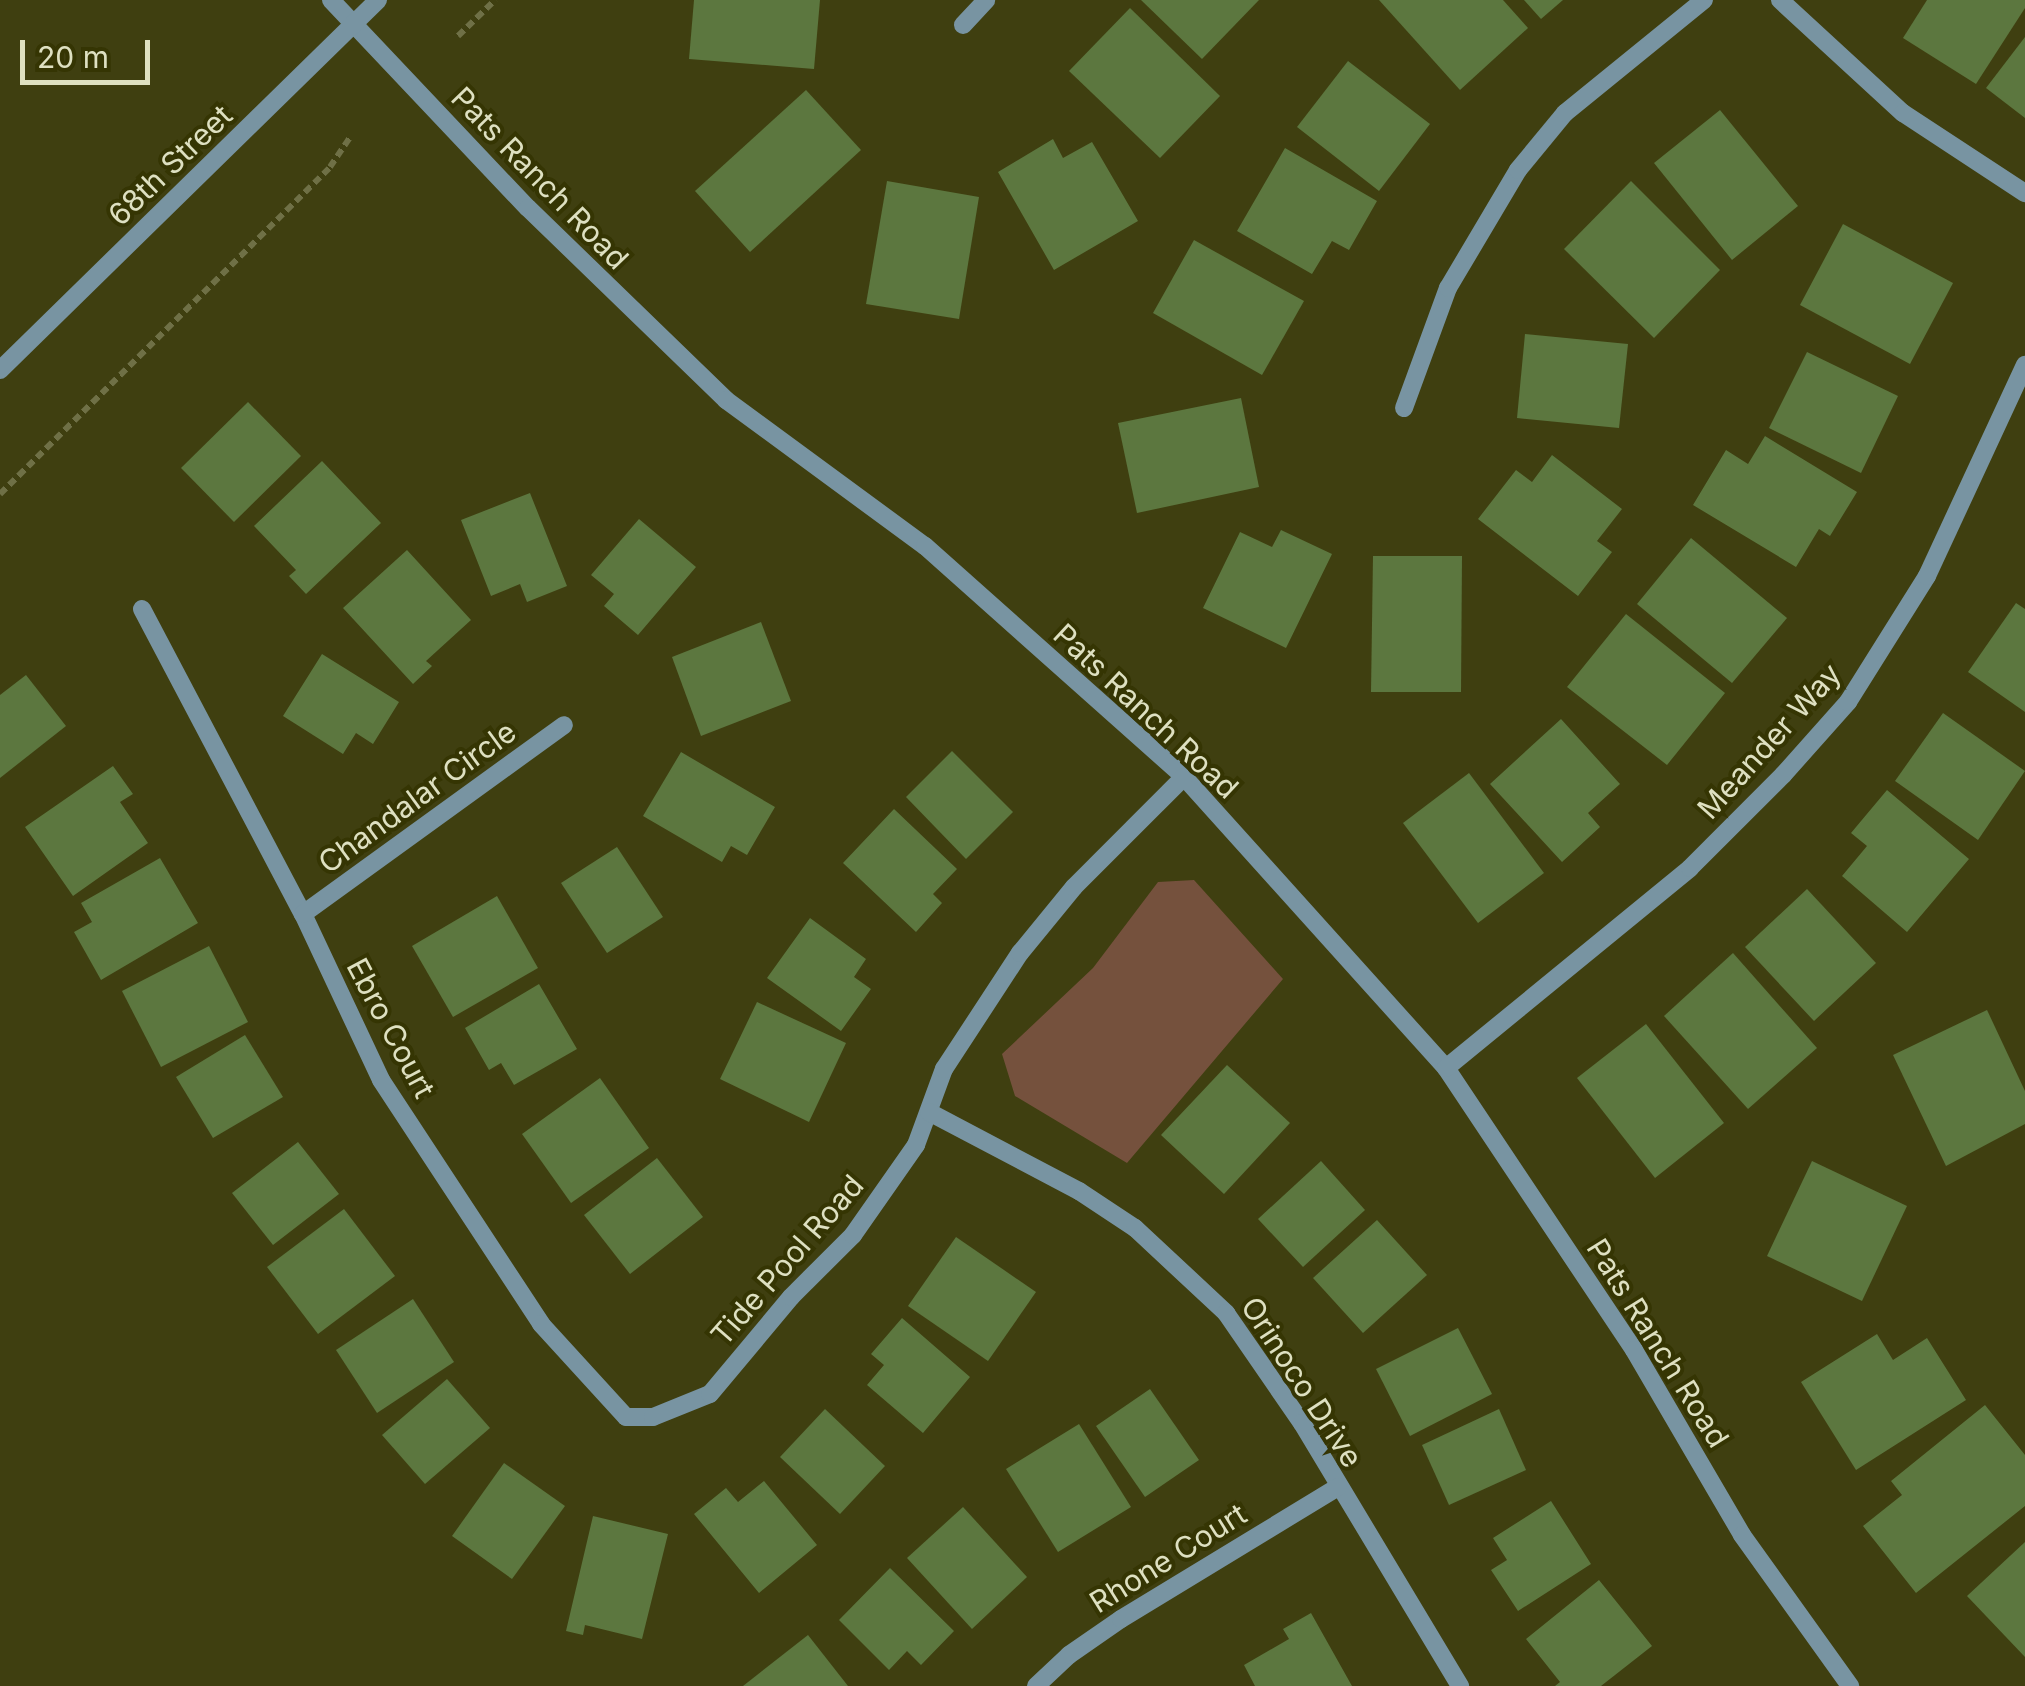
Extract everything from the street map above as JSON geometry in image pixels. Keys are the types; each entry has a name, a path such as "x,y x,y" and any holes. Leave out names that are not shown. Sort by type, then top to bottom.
{"street":[{"name":"Pats Ranch Road","path":"331,0 528,208 726,400 924,546 1184,777 1446,1068 1634,1350 1742,1535 1850,1686"},
{"name":"68th Street","path":"0,370 378,0"},
{"path":"963,25 986,0"},
{"path":"1404,408 1448,288 1518,170 1565,113 1704,0"},
{"path":"1780,0 1903,113 2025,192"},
{"name":"Meander Way","path":"1446,1068 1690,868 1848,702 1928,576 2025,365"},
{"name":"Ebro Court","path":"142,609 303,914 381,1080 541,1324 626,1417 654,1417"},
{"name":"Chandalar Circle","path":"303,914 564,725"},
{"name":"Tide Pool Road","path":"654,1417 710,1394 792,1297 853,1235 916,1146 944,1069 1020,953 1074,886 1184,777"},
{"name":"Orinoco Drive","path":"929,1112 1078,1191 1135,1228 1226,1313 1302,1423 1460,1686"},
{"name":"Rhone Court","path":"1036,1686 1069,1654 1122,1619 1338,1487"}],"path":[{"path":"458,36 495,0"},
{"path":"0,494 330,167 350,136"}],"shaded area":[{"path":"1194,880 1283,979 1127,1163 1015,1096 1002,1054 1093,968 1158,882"}],"building":[{"path":"694,0 820,0 814,69 689,59"},
{"path":"1141,0 1259,0 1202,59"},
{"path":"1379,0 1503,0 1528,28 1460,90"},
{"path":"1524,0 1563,0 1541,19"},
{"path":"1927,0 2025,0 2025,8 1976,84 1903,38"},
{"path":"1130,8 1220,96 1160,158 1069,71"},
{"path":"2025,37 2025,118 1986,88"},
{"path":"1348,61 1430,124 1379,191 1297,127"},
{"path":"806,90 861,150 750,252 695,191"},
{"path":"1720,110 1798,206 1732,260 1654,163"},
{"path":"1053,139 1063,158 1092,142 1138,221 1054,270 998,172"},
{"path":"1285,148 1377,201 1349,250 1332,241 1312,274 1237,231"},
{"path":"887,181 979,197 959,319 866,304"},
{"path":"1631,181 1720,270 1654,338 1564,249"},
{"path":"1843,224 1953,283 1910,364 1800,305"},
{"path":"1194,240 1304,301 1262,375 1153,313"},
{"path":"1525,334 1628,344 1619,428 1517,418"},
{"path":"1807,352 1898,396 1861,473 1769,428"},
{"path":"1241,398 1259,487 1137,513 1118,423"},
{"path":"248,402 301,456 234,522 181,468"},
{"path":"1765,436 1857,492 1830,536 1819,529 1796,567 1693,505 1726,450 1748,464"},
{"path":"1552,455 1622,509 1597,541 1612,552 1578,596 1478,519 1516,470 1532,482"},
{"path":"322,461 381,523 306,594 289,576 296,570 254,526"},
{"path":"530,493 567,586 527,602 520,584 491,596 461,520"},
{"path":"639,519 696,567 638,635 604,606 614,594 591,575"},
{"path":"1281,530 1332,554 1286,648 1203,608 1240,532 1272,547"},
{"path":"1691,538 1787,618 1732,683 1637,604"},
{"path":"407,550 471,620 426,661 432,666 413,684 343,608"},
{"path":"1373,556 1462,556 1461,692 1371,692"},
{"path":"2016,603 2025,609 2025,712 1968,672"},
{"path":"1626,614 1725,693 1667,765 1567,687"},
{"path":"761,622 791,701 701,736 672,657"},
{"path":"322,654 399,702 373,744 356,733 343,754 283,716"},
{"path":"26,675 66,726 0,778 0,695"},
{"path":"1943,713 2025,771 1978,840 1895,781"},
{"path":"1561,719 1620,784 1588,813 1600,827 1562,862 1490,784"},
{"path":"952,751 1013,812 966,859 906,797"},
{"path":"681,752 775,807 747,855 731,846 722,862 643,816"},
{"path":"113,766 133,794 120,802 148,843 73,896 25,827"},
{"path":"1469,773 1544,873 1478,923 1403,823"},
{"path":"1887,790 1969,859 1907,932 1842,876 1867,846 1851,833"},
{"path":"894,809 957,869 933,894 942,903 916,932 843,863"},
{"path":"617,847 663,917 607,953 561,883"},
{"path":"160,858 198,923 101,980 74,932 92,922 81,903"},
{"path":"1807,889 1876,963 1814,1021 1745,947"},
{"path":"497,896 538,968 453,1017 412,946"},
{"path":"810,918 866,959 854,977 871,989 841,1031 767,978"},
{"path":"209,946 248,1022 161,1067 122,991"},
{"path":"1733,953 1817,1048 1748,1109 1664,1016"},
{"path":"539,984 577,1049 514,1085 501,1063 489,1070 465,1028"},
{"path":"757,1002 846,1043 809,1122 720,1079"},
{"path":"1987,1010 2025,1091 2025,1124 1946,1166 1893,1055"},
{"path":"1646,1024 1724,1123 1655,1178 1577,1078"},
{"path":"245,1035 283,1097 213,1138 176,1077"},
{"path":"1227,1065 1290,1123 1224,1194 1161,1135"},
{"path":"600,1078 649,1148 571,1203 522,1134"},
{"path":"298,1142 339,1194 273,1245 232,1193"},
{"path":"657,1158 703,1217 630,1274 584,1215"},
{"path":"1321,1161 1365,1210 1303,1267 1258,1219"},
{"path":"1812,1161 1907,1206 1862,1301 1767,1256"},
{"path":"344,1209 395,1276 318,1334 267,1267"},
{"path":"1377,1220 1427,1275 1363,1333 1313,1278"},
{"path":"956,1237 1036,1292 988,1361 908,1306"},
{"path":"413,1299 454,1362 377,1413 336,1350"},
{"path":"902,1318 970,1377 923,1433 867,1385 884,1365 871,1354"},
{"path":"1458,1328 1492,1394 1410,1436 1376,1369"},
{"path":"1877,1334 1893,1360 1927,1338 1966,1400 1856,1470 1801,1382"},
{"path":"447,1379 490,1428 425,1484 382,1435"},
{"path":"1150,1389 1199,1460 1145,1497 1096,1426"},
{"path":"1985,1405 2025,1455 2025,1506 1916,1593 1863,1526 1902,1495 1891,1481"},
{"path":"825,1409 885,1466 840,1514 780,1457"},
{"path":"1499,1409 1526,1470 1449,1505 1422,1445"},
{"path":"1079,1424 1131,1507 1058,1552 1006,1469"},
{"path":"504,1463 565,1506 512,1579 452,1536"},
{"path":"764,1481 817,1545 759,1593 694,1514 726,1488 738,1502"},
{"path":"1551,1501 1591,1564 1518,1611 1491,1570 1507,1560 1493,1538"},
{"path":"963,1507 1027,1577 972,1629 907,1558"},
{"path":"593,1516 668,1534 642,1639 585,1625 583,1635 566,1631"},
{"path":"2025,1542 2025,1657 1967,1596"},
{"path":"890,1568 954,1631 921,1665 907,1651 889,1670 839,1620"},
{"path":"1599,1580 1652,1646 1601,1686 1555,1686 1560,1682 1526,1639"},
{"path":"1311,1613 1352,1686 1255,1686 1244,1665 1289,1639 1283,1629"},
{"path":"808,1635 848,1686 743,1686"}]}
